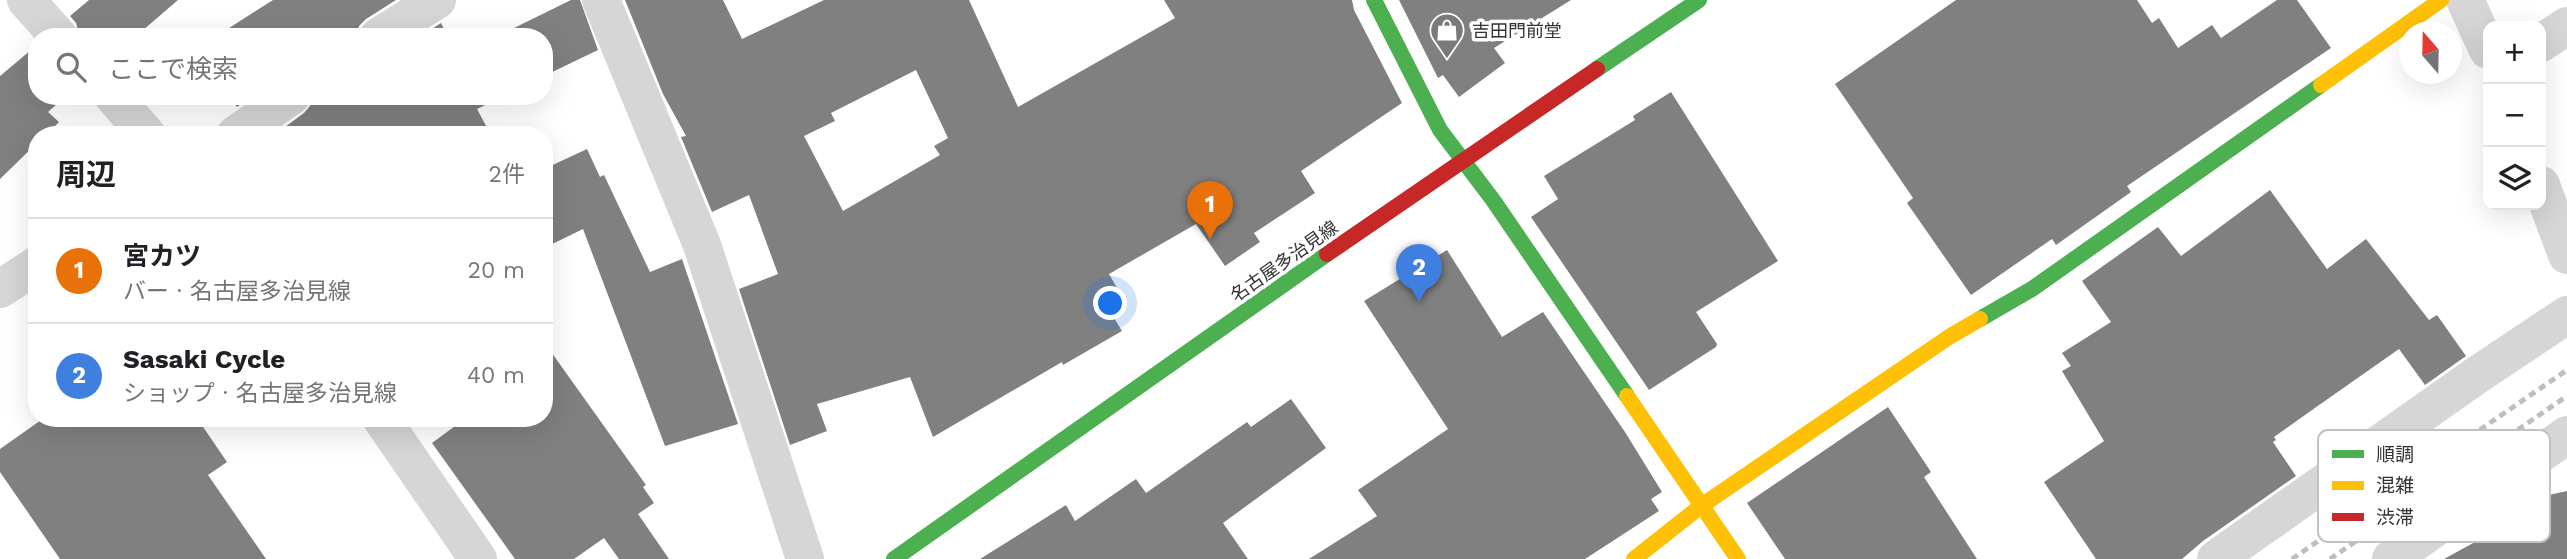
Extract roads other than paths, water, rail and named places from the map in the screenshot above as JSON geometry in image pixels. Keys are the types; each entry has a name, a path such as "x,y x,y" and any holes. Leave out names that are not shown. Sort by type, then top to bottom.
{"street":[{"path":"26,0 51,28"},
{"path":"392,28 437,0"},
{"path":"601,0 702,245 804,559"},
{"path":"1374,0 1440,130 1463,159 1738,559"},
{"name":"名古屋多治見線","path":"894,559 1463,159 1699,0"},
{"path":"1634,559 1701,506 1949,337 2032,289 2441,0"},
{"path":"2465,0 2483,39"},
{"path":"2546,40 2567,26"},
{"path":"121,105 139,126"},
{"path":"248,126 278,105"},
{"path":"2546,198 2567,255"},
{"path":"0,289 28,271"},
{"path":"2399,430 2567,315"},
{"path":"388,427 478,559"},
{"path":"2550,447 2567,435"},
{"path":"2216,559 2318,487"},
{"path":"2391,559 2415,542"}],"railway":[{"path":"2480,430 2567,370"},
{"path":"2518,430 2567,396"},
{"path":"2292,559 2318,541"},
{"path":"2330,559 2355,542"}],"place":[{"name":"吉田門前堂","path":"1447,60"},
{"name":"宮カツ","path":"1210,239"},
{"name":"Sasaki Cycle","path":"1419,302"}]}
